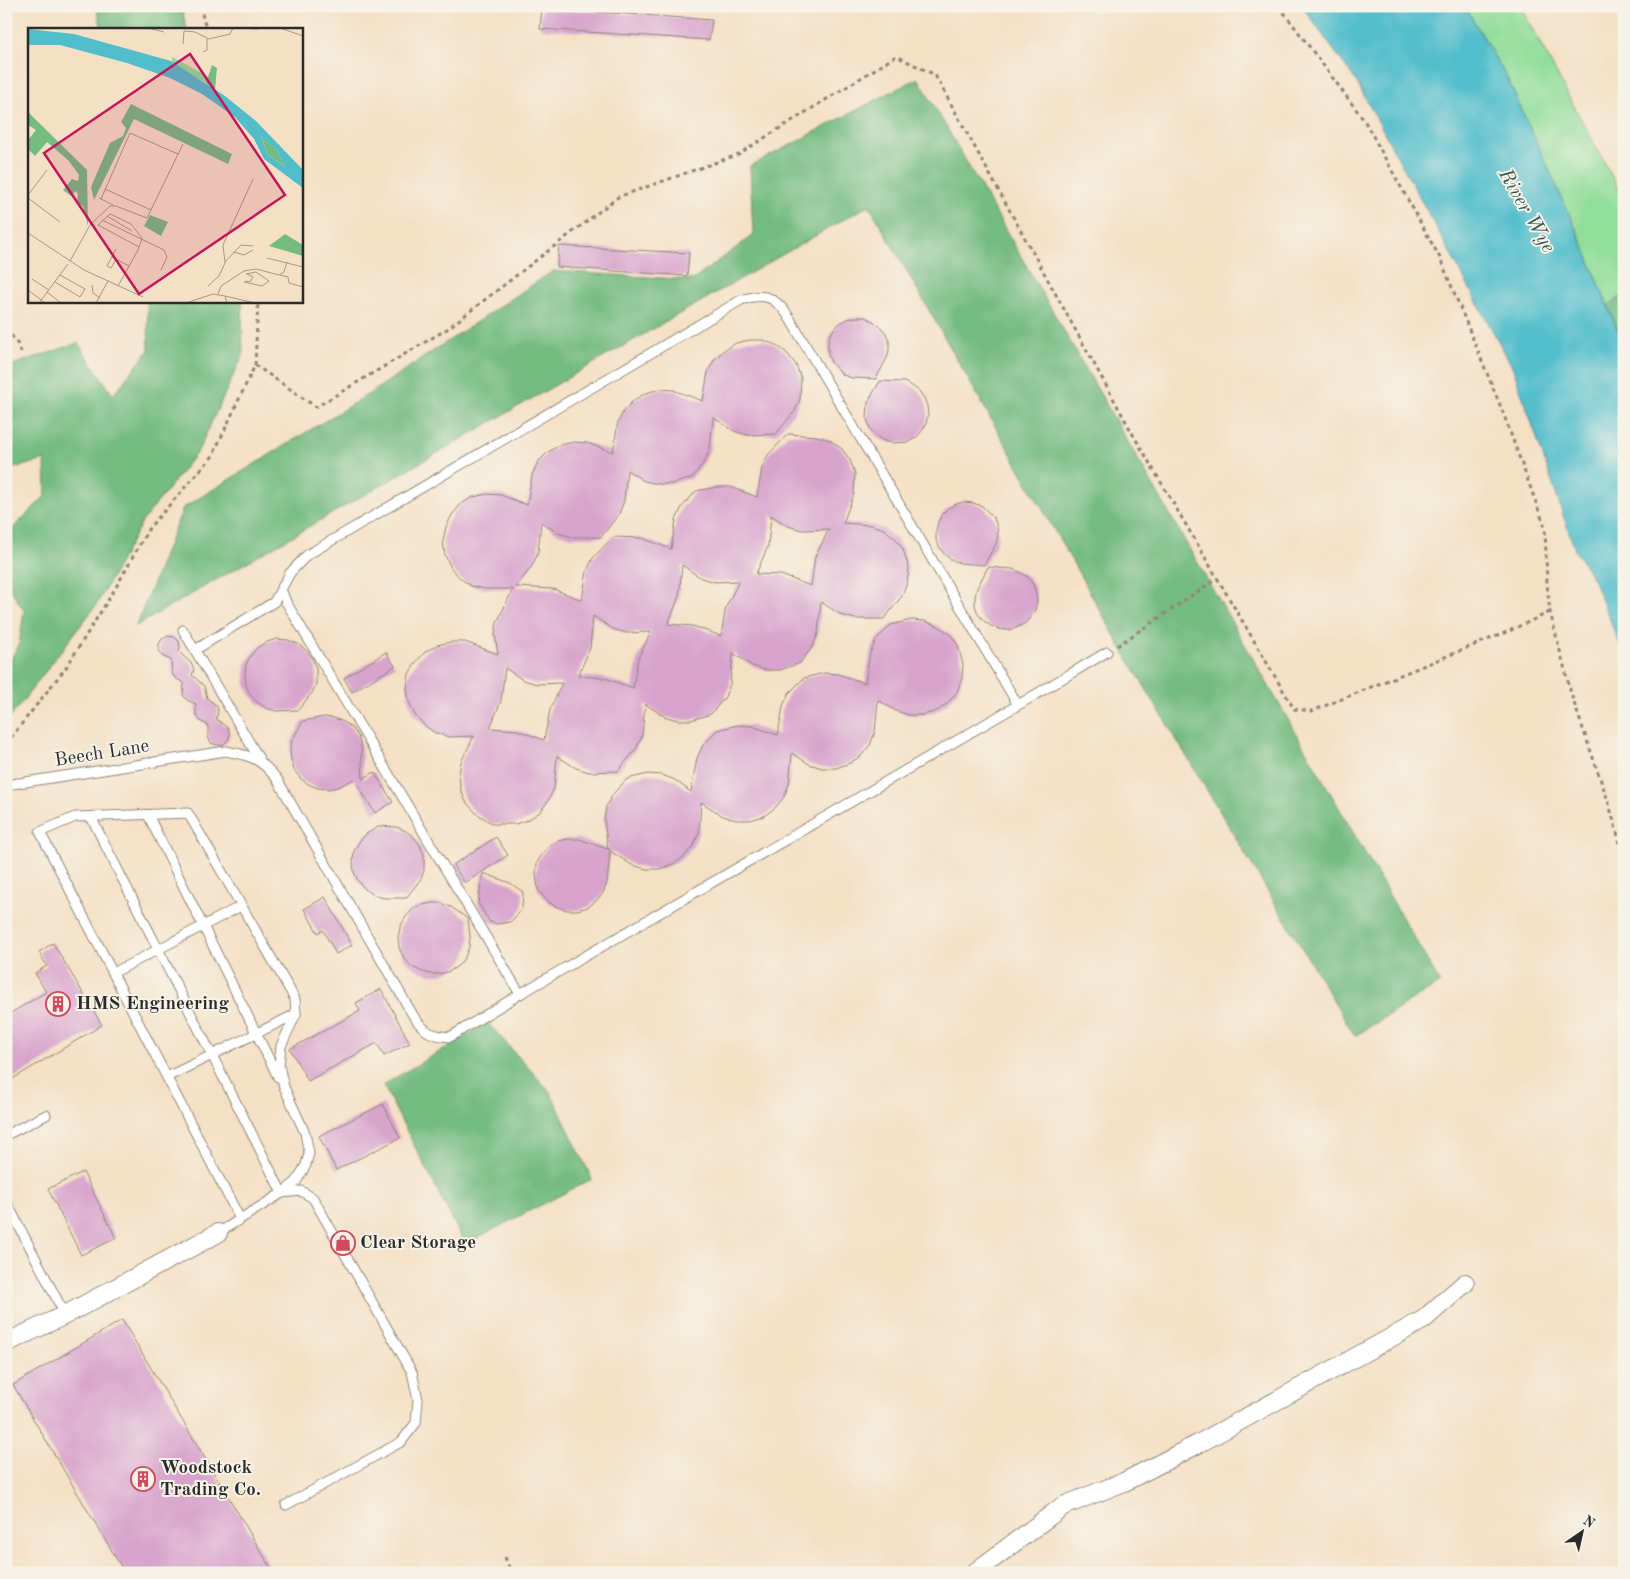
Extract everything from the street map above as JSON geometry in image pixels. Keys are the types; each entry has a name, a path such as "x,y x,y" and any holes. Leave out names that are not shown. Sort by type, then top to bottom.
{"street":[{"path":"6,1343 65,1315 218,1233"},
{"path":"974,1573 1063,1506 1124,1482 1198,1444 1423,1320 1465,1284"}],"lane":[{"path":"195,650 274,602 290,573 307,556 741,300 761,296 779,303 788,314 1018,705"},
{"path":"281,589 520,994"},
{"path":"183,630 263,764 277,779 414,1017 424,1030 438,1036 450,1037 520,994 1107,652"},
{"name":"Beech Lane","path":"6,785 226,751 251,756 263,764"},
{"path":"240,1219 40,832 75,817 188,814 295,999 296,1014 281,1046 279,1066 284,1087"},
{"path":"148,815 306,1133 309,1153 306,1165 296,1182 282,1193 218,1233"},
{"path":"91,817 282,1193"},
{"path":"113,973 241,906"},
{"path":"167,1077 296,1014"},
{"path":"6,1135 46,1115"},
{"path":"282,1193 301,1191 313,1198 412,1372 418,1400 416,1424 401,1442 286,1505"},
{"path":"6,1201 65,1315"}],"path":[{"path":"200,6 206,28"},
{"path":"1279,6 1364,120 1440,258 1502,410 1545,527 1550,612 1572,698 1609,804 1624,858"},
{"path":"255,365 316,407 447,329 618,197 736,155 896,56 935,75 1135,438 1294,709 1312,711 1509,631 1550,612"},
{"path":"6,744 67,666 115,589 149,528 212,457 255,365 258,302"},
{"path":"6,329 16,341 22,354"},
{"path":"1107,652 1218,578"},
{"path":"505,1557 511,1573"}],"green space":[{"path":"96,6 181,6 187,28 102,28"},
{"path":"1465,6 1520,6 1624,199 1624,295 1608,306 1582,242 1508,80"},
{"path":"918,78 1440,983 1355,1036 1125,654 869,205 136,626 183,508 372,392 553,271 693,280 753,235 750,166"},
{"path":"1624,295 1624,346 1608,306"},
{"path":"147,302 242,302 243,355 198,451 142,522 97,604 6,723 6,667 19,645 24,611 6,582 6,535 46,495 45,460 6,470 6,367 78,343 113,395 149,350"},
{"path":"488,1023 551,1093 592,1179 465,1244 383,1085"}],"water":[{"name":"River Wye","path":"1302,6 1465,6 1508,80 1582,242 1624,346 1624,655 1594,581 1575,550 1513,368 1356,81"}],"building":[{"path":"542,8 712,20 709,40 540,29"},
{"path":"559,246 689,253 687,276 557,267"},
{"path":"856,317 865,317 880,326 886,333 889,341 887,358 876,379 852,378 843,375 831,362 828,354 829,337 834,329 840,323"},
{"path":"749,340 763,340 776,345 787,353 796,365 801,378 800,399 795,411 776,434 747,435 734,431 713,417 710,448 705,461 692,478 672,484 658,484 644,481 627,470 624,501 619,514 601,537 572,537 558,533 541,522 538,553 532,566 516,587 553,589 582,600 587,571 593,558 613,537 642,538 671,549 676,520 682,507 696,491 717,487 731,487 757,497 762,468 768,455 788,434 817,436 830,440 842,449 850,460 855,473 854,494 843,523 871,525 884,529 895,538 903,549 909,569 907,583 902,596 884,619 855,619 841,615 821,602 818,634 813,646 800,663 780,670 766,670 752,666 733,653 730,684 725,697 711,714 691,720 677,720 664,716 645,704 642,736 636,749 618,771 589,772 576,768 557,756 554,788 540,812 528,820 515,824 493,824 476,813 466,802 461,790 459,776 461,762 474,736 449,737 435,733 415,715 409,702 407,688 409,674 416,662 425,652 437,645 465,642 498,654 495,635 497,622 513,589 485,589 471,586 451,568 445,555 443,541 446,527 452,515 461,504 473,497 487,494 501,495 527,505 532,475 538,462 548,452 560,445 574,442 587,443 613,452 618,422 624,410 634,400 646,393 660,389 673,390 703,401 708,372 714,360 724,350 736,343","holes":["771,515 788,526 802,530 829,529 815,557 811,586 781,575 756,574 768,546","682,565 701,578 715,582 739,581 726,607 721,636 693,626 668,624 679,597","593,616 613,629 626,633 651,632 638,658 633,688 605,678 578,676 590,648","505,668 523,680 537,684 562,683 550,710 544,740 517,730 490,728 501,701"]},
{"path":"880,381 904,382 919,391 924,398 928,415 926,424 916,438 908,442 891,443 875,435 870,428 867,419 868,402"},
{"path":"964,502 982,506 994,518 997,527 998,536 996,544 984,565 960,563 952,560 945,555 936,540 938,522 942,514 948,508"},
{"path":"988,567 1012,569 1020,572 1028,577 1033,584 1037,601 1035,610 1024,624 1008,630 999,629 984,621 978,614 975,597 977,588"},
{"path":"911,620 925,621 938,626 950,634 958,645 963,665 962,679 957,692 948,703 937,711 923,715 909,715 896,711 878,700 875,732 870,745 861,756 850,763 836,768 822,768 809,764 792,753 789,784 784,797 775,808 764,816 750,820 736,820 723,816 701,802 699,833 693,846 684,857 660,869 646,869 632,865 610,851 607,883 603,893 588,907 567,910 557,907 548,902 538,890 537,863 549,846 558,841 579,839 610,850 608,849 604,820 606,807 613,794 627,779 648,774 662,775 675,780 691,792 697,758 703,745 717,730 738,725 752,726 778,735 783,706 789,693 804,678 824,673 838,674 865,683 870,653 876,640 891,625"},
{"path":"168,636 174,637 179,641 179,652 192,664 194,670 192,675 204,686 207,698 217,706 216,719 228,728 230,734 228,740 223,745 211,743 208,737 208,725 200,721 196,715 196,704 187,700 183,695 184,683 175,678 172,673 171,660 162,656 159,644 162,639"},
{"path":"277,639 288,640 298,644 312,658 316,668 316,684 312,693 298,710 276,711 266,708 250,694 246,685 246,664 251,655 258,647"},
{"path":"386,652 395,666 352,692 344,678"},
{"path":"324,717 334,718 352,728 358,736 361,746 363,779 374,772 393,802 375,813 354,779 338,787 328,789 318,788 300,778 294,770 291,760 292,740 303,721"},
{"path":"380,826 396,827 406,831 420,845 424,855 424,871 420,880 406,898 384,898 374,895 358,881 354,872 354,851 359,842 366,834"},
{"path":"496,837 508,855 465,883 453,865"},
{"path":"483,873 510,883 523,892 522,908 510,922 497,924 490,922 478,903"},
{"path":"325,897 352,945 336,954 323,930 318,933 304,909"},
{"path":"431,903 441,903 451,907 468,919 470,937 465,957 459,965 450,971 440,974 430,974 411,966 399,948 400,928 405,918 415,907"},
{"name":"HMS Engineering","path":"53,943 102,1025 6,1083 6,1016 46,992 35,973 47,966 39,952"},
{"path":"381,989 410,1043 384,1056 377,1043 308,1081 290,1049 360,1011 356,1003"},
{"path":"383,1104 400,1138 336,1170 319,1136"},
{"path":"83,1172 116,1238 81,1255 48,1189"},
{"name":"Woodstock Trading Co.","path":"122,1320 274,1573 125,1573 13,1385"}],"place":[{"name":"HMS Engineering","path":"58,1004"},
{"name":"Clear Storage","path":"343,1243"},
{"name":"Woodstock Trading Co.","path":"143,1479"}]}
